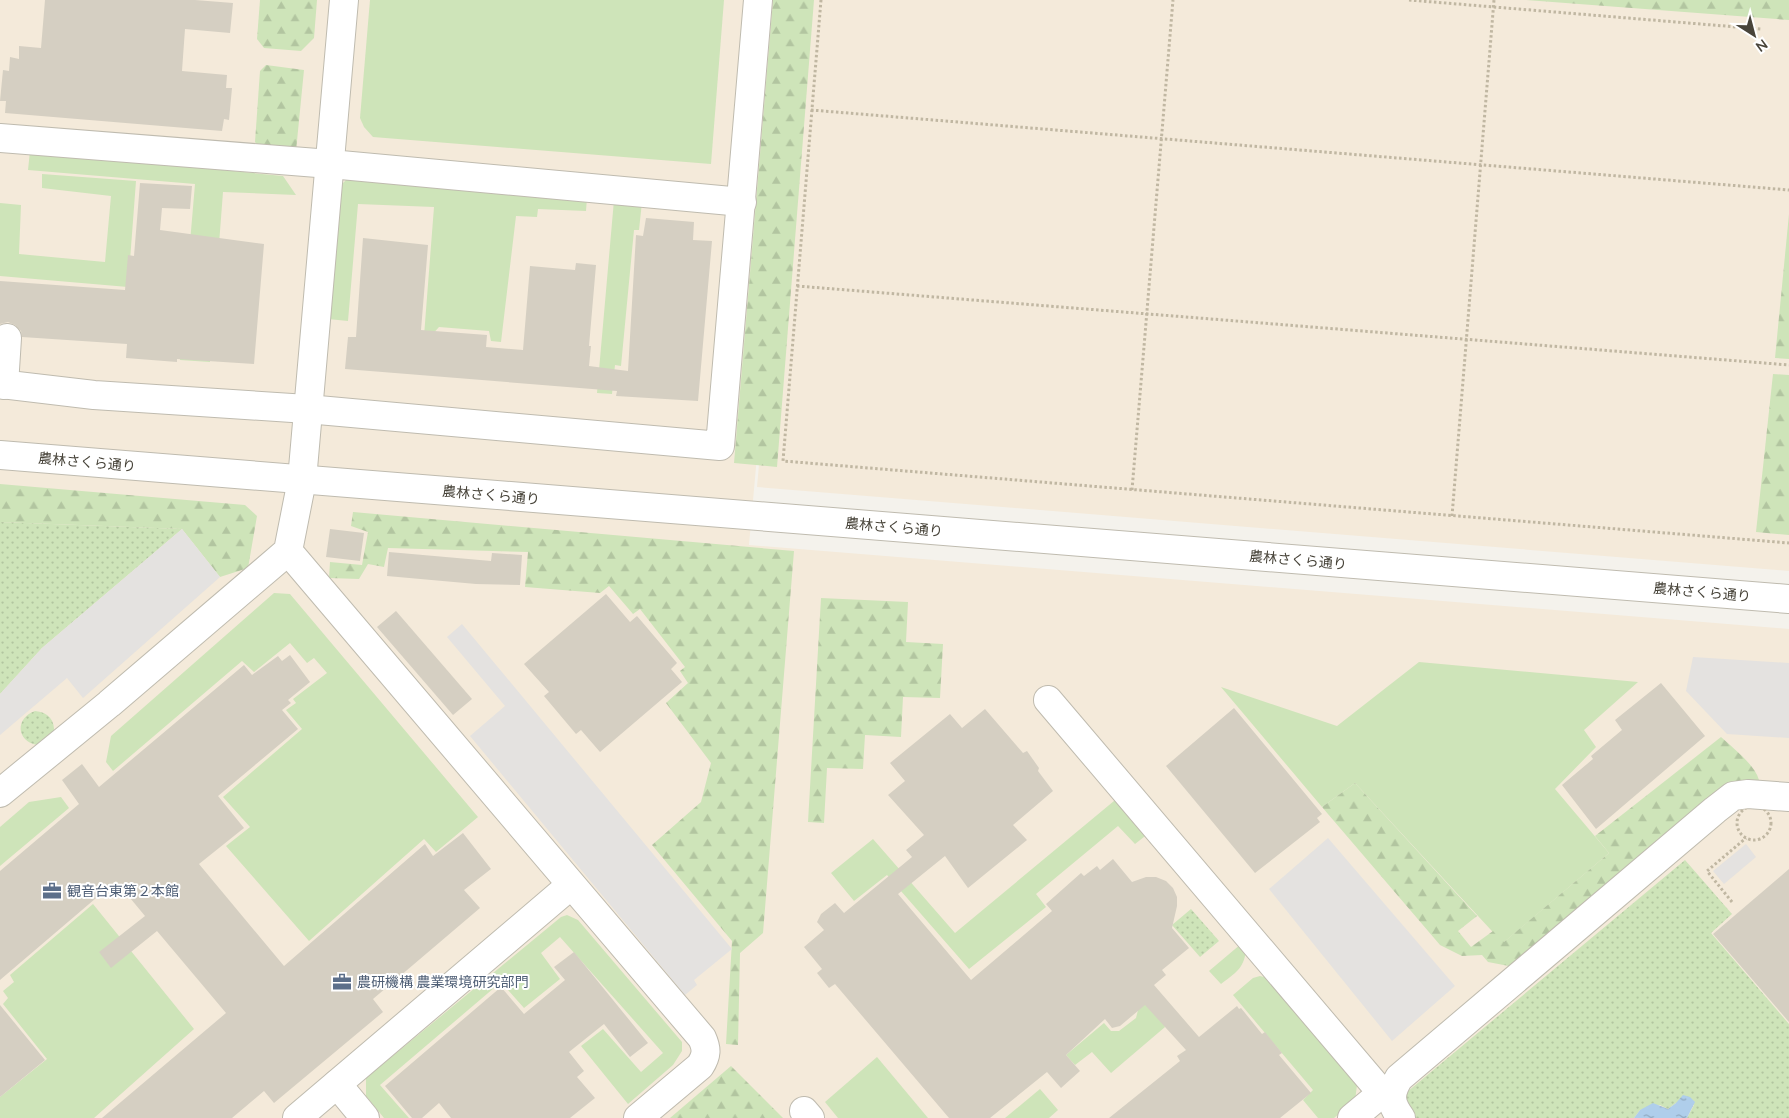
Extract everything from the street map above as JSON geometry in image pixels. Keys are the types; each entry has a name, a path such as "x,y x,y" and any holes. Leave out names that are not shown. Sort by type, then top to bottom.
{"street":[{"path":"0,792 109,704 288,551 302,480 344,0"},
{"path":"8,338 2,385 94,395 308,409 720,446 758,0"},
{"path":"0,138 330,164 742,202"},
{"name":"農林さくら通り","path":"0,455 1789,599"},
{"path":"288,551 702,1038 707,1047 706,1057 700,1066 638,1118"},
{"path":"1048,700 1392,1102"},
{"path":"1392,1102 1392,1088 1399,1078 1733,796 1748,794 1789,797"},
{"path":"297,1118 571,885"},
{"path":"337,1084 365,1118"},
{"path":"1352,1118 1392,1102"}],"path":[{"path":"821,0 783,461 1789,543"},
{"path":"1132,490 1173,0"},
{"path":"1409,0 1761,29"},
{"path":"1452,516 1494,0"},
{"path":"811,110 1789,190"},
{"path":"797,286 1789,366"},
{"path":"1749,807 1760,807 1765,810 1771,820 1770,831 1762,839 1751,841 1746,838 1738,830 1740,814 1749,807"},
{"path":"1732,902 1707,871 1746,838"}],"shaded area":[{"path":"0,0 798,0 749,545 1789,629 1789,1118 0,1118"},
{"path":"800,0 1789,0 1789,571 757,487"},
{"path":"182,529 220,577 83,698 67,678 0,735 0,694 42,648"},
{"path":"462,624 732,949 694,980 697,985 685,995 470,736 505,706 447,637"},
{"path":"1693,657 1789,663 1789,738 1727,734 1686,691"},
{"path":"1328,838 1455,986 1392,1041 1269,889"},
{"path":"1746,844 1756,857 1724,884 1713,871"}],"green space":[{"path":"260,0 317,0 314,38 301,51 264,48 257,39"},
{"path":"370,0 724,0 711,164 373,137 364,127 360,118"},
{"path":"773,0 814,0 777,467 734,463"},
{"path":"1526,0 1789,0 1789,20"},
{"path":"266,65 304,70 296,151 260,149 255,142 260,71"},
{"path":"30,151 283,176 296,195 223,192 210,362 180,360 195,184 28,170"},
{"path":"42,174 136,181 128,287 0,276 0,203 21,205 19,254 105,262 111,196 42,188"},
{"path":"353,179 587,198 586,211 538,209 537,217 516,216 501,342 491,341 489,331 439,327 430,337 424,336 434,207 358,204 348,321 328,319 339,187 346,180"},
{"path":"614,200 642,202 639,230 634,230 621,366 615,365 612,394 597,393"},
{"path":"1789,214 1789,359 1775,358"},
{"path":"1773,374 1789,375 1789,535 1756,532"},
{"path":"0,484 245,505 257,516 248,568 220,577 182,529 0,522"},
{"path":"353,512 794,551 763,933 740,953 738,1045 726,1044 732,941 652,845 701,802 711,763 666,703 688,683 680,671 685,667 640,609 633,614 609,586 600,593 525,587 528,552 388,548 384,567 368,564 359,579 329,578 330,562 362,565 368,532 351,526"},
{"path":"0,522 182,529 42,648 0,694"},
{"path":"274,593 290,594 478,817 436,852 424,839 309,941 226,846 250,827 223,797 302,729 286,710 296,703 293,699 327,673 314,658 307,663 290,643 254,672 242,661 113,771 106,762 111,736"},
{"path":"821,598 908,602 906,642 943,644 940,698 903,697 901,737 865,735 863,769 827,768 824,823 808,822"},
{"path":"1419,662 1638,682 1584,730 1596,747 1555,789 1609,853 1503,943 1355,783 1322,807 1221,687 1337,726"},
{"path":"35,711 47,715 52,721 54,728 54,733 37,745 25,739 21,729 24,719 28,714"},
{"path":"1721,737 1753,768 1759,780 1514,967 1488,962 1482,955 1462,956 1440,945 1322,807 1355,783 1477,916 1458,931 1471,947 1493,931 1504,942 1609,853 1595,836"},
{"path":"1120,796 1149,833 1135,844 1118,826 1036,894 1046,907 969,969 887,875 854,901 831,873 873,839 955,933"},
{"path":"61,797 69,808 0,866 0,827 29,802"},
{"path":"1685,860 1732,914 1711,933 1789,1024 1789,1118 1687,1118 1694,1105 1676,1103 1668,1109 1660,1105 1640,1110 1634,1118 1416,1118 1406,1106 1407,1092"},
{"path":"93,904 194,1029 94,1118 0,1118 0,1097 47,1059 3,1004 8,998 3,991 14,982 10,975"},
{"path":"1191,909 1219,941 1200,957 1172,925"},
{"path":"567,915 578,920 682,1042 682,1051 673,1065 628,1104 581,1046 603,1029 641,1072 663,1053 560,937 541,953 560,979 524,1008 501,982 380,1085 409,1118 384,1118 366,1096 366,1078 561,917"},
{"path":"1241,944 1246,950 1241,966 1221,984 1209,971"},
{"path":"1260,976 1268,978 1356,1080 1355,1101 1334,1118 1318,1118 1303,1100 1313,1090 1233,995 1253,978"},
{"path":"1153,984 1165,1027 1111,1073 1092,1052 1075,1065 1066,1055 1104,1023 1111,1031 1119,1031 1136,1018 1138,1010"},
{"path":"877,1057 928,1118 838,1118 825,1102"},
{"path":"731,1066 783,1118 670,1118"},
{"path":"1040,1089 1058,1110 1049,1118 1005,1118"}],"water":[{"path":"1683,1095 1690,1097 1695,1102 1687,1118 1634,1118 1640,1110 1653,1103 1668,1109"}],"building":[{"path":"45,0 195,0 233,3 230,33 185,29 182,71 227,75 226,88 232,88 229,120 224,119 222,131 5,113 6,101 0,101 3,70 9,71 10,57 19,59 19,46 41,48"},
{"path":"140,183 192,186 190,209 162,208 160,230 264,244 254,364 177,359 177,362 126,358 127,344 22,337 21,331 15,325 8,322 0,324 0,281 125,290 128,255 134,256"},
{"path":"646,218 694,222 693,240 712,241 698,401 616,396 617,391 345,369 348,337 356,337 363,238 428,245 421,330 487,335 486,347 523,350 530,266 575,270 576,263 596,265 589,366 628,371 636,235 643,236"},
{"path":"330,529 364,533 360,561 326,557"},
{"path":"389,552 491,561 492,553 522,555 520,585 476,584 387,576"},
{"path":"606,594 630,622 637,616 677,663 671,669 682,682 600,752 581,730 576,734 544,696 549,692 524,664"},
{"path":"396,611 472,699 453,715 377,627"},
{"name":"観音台東第２本館","path":"290,655 310,682 288,700 291,703 282,710 298,729 218,796 244,828 199,864 284,966 425,844 433,856 463,833 491,869 464,890 480,908 373,999 383,1012 274,1103 264,1091 232,1118 102,1118 226,1013 157,931 111,968 99,952 145,916 116,881 0,980 0,871 79,804 62,780 82,764 99,787 244,665 252,675 278,656 282,661"},
{"path":"1661,683 1705,736 1596,829 1562,785 1593,759 1591,756 1622,730 1615,720"},
{"path":"1234,708 1322,814 1317,818 1320,822 1255,873 1166,766"},
{"path":"985,709 1023,753 1027,751 1039,768 1038,771 1053,791 1013,825 1027,840 968,888 945,856 898,894 971,980 1052,911 1046,904 1081,873 1084,876 1097,866 1100,870 1113,859 1132,882 1146,877 1156,877 1166,881 1173,888 1177,897 1172,928 1189,948 1162,970 1166,975 1154,985 1199,1037 1237,1006 1239,1009 1241,1008 1262,1034 1265,1032 1282,1053 1279,1055 1311,1093 1280,1118 1109,1118 1180,1061 1177,1056 1186,1050 1145,1005 1120,1026 1112,1028 1105,1019 1066,1055 1080,1071 1061,1088 1047,1072 990,1118 949,1118 835,984 829,988 817,973 822,969 804,947 824,930 817,922 821,914 835,903 844,913 912,857 906,850 924,835 888,795 905,781 890,763 950,714 962,728"},
{"path":"1789,869 1789,1022 1713,934"},
{"path":"574,952 648,1043 630,1057 604,1024 569,1052 584,1071 577,1077 595,1098 570,1118 451,1118 439,1103 422,1118 412,1118 385,1086 501,987 524,1014 565,980 554,967"},
{"path":"0,1005 45,1060 0,1097"}],"place":[{"name":"観音台東第２本館","path":"52,891"},
{"name":"農研機構 農業環境研究部門","path":"342,982"}]}
